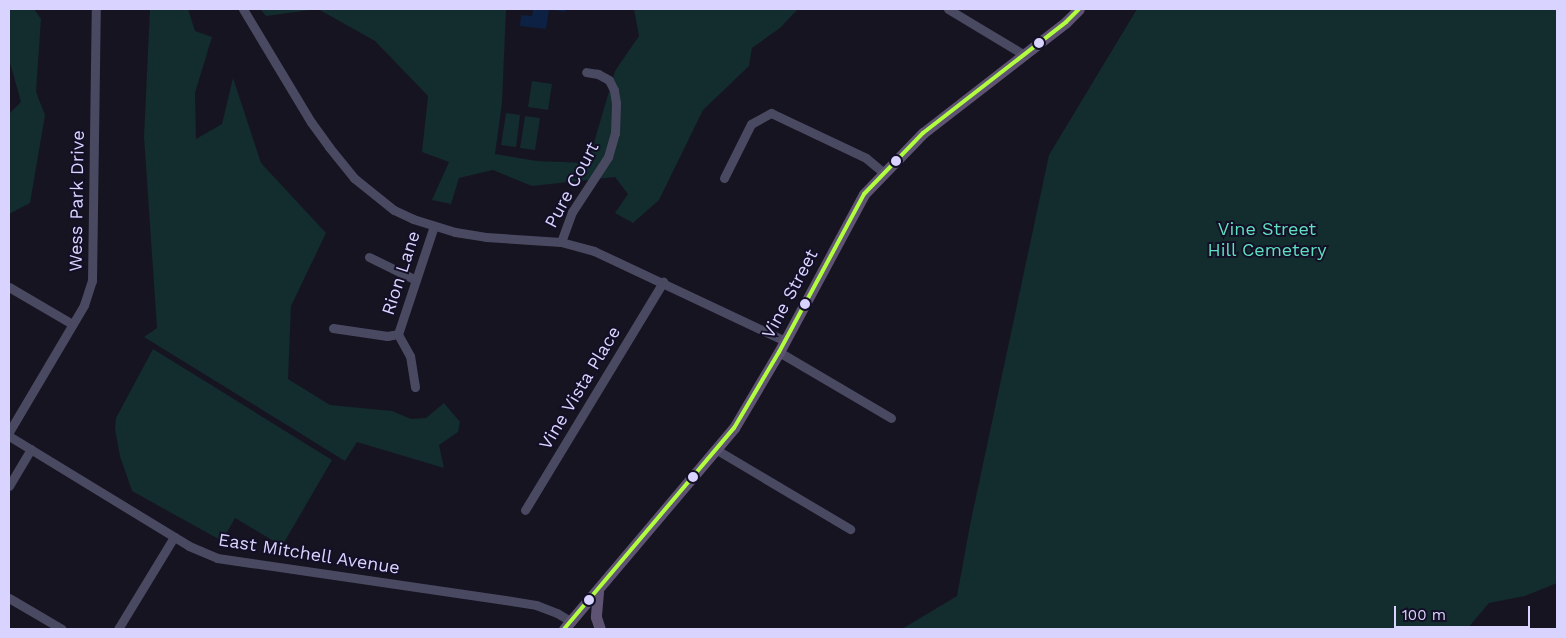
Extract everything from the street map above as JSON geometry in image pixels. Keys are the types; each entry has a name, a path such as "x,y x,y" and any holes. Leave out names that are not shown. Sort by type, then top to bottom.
{"main road":[{"name":"Vine Street","path":"572,627 598,590 734,428 779,352 857,205 884,173 923,133 1066,22 1079,9"},
{"path":"598,590 596,617 600,629"}],"street":[{"name":"Wess Park Drive","path":"9,434 89,293 94,268 96,9"},
{"path":"242,9 311,122 354,178 394,210 434,226 486,237 560,242 607,256 785,341"},
{"path":"948,9 1023,54"},
{"name":"Pure Court","path":"560,242 575,207 608,157 615,133 616,103 614,90 609,80 598,74 586,72"},
{"path":"724,178 751,124 770,113 866,158 884,173"},
{"name":"Rion Lane","path":"415,387 410,356 398,334 434,226"},
{"path":"369,257 416,280"},
{"name":"Vine Vista Place","path":"525,510 663,282"},
{"path":"9,287 72,324"},
{"path":"333,328 386,336 398,334"},
{"path":"779,352 892,418"},
{"name":"East Mitchell Avenue","path":"9,434 174,537 201,552 230,562 536,605 557,613 572,627"},
{"path":"9,486 31,449"},
{"path":"717,450 850,529"},
{"path":"118,629 174,537"},
{"path":"9,598 62,629"}],"green space":[{"path":"9,9 34,9 41,19 36,92 45,115 30,203 9,214 9,114 21,102 9,59"},
{"path":"150,9 188,9 195,31 212,37 195,93 196,139 222,124 233,78 261,163 326,233 291,306 288,379 330,405 392,411 411,419 426,418 444,403 460,422 458,432 439,445 444,468 357,442 345,461 144,337 157,328 144,137"},
{"path":"260,9 318,9 266,16"},
{"path":"318,9 506,9 502,103 495,154 537,161 588,163 615,71 639,36 634,9 798,9 780,28 752,48 749,66 703,110 659,200 633,223 615,213 628,194 615,177 532,186 493,170 459,178 451,204 432,200 449,162 422,152 428,96 375,41"},
{"name":"Vine Street Hill Cemetery","path":"1137,9 1557,9 1557,583 1525,596 1489,603 1467,629 902,629 957,596 970,525 1049,155"},
{"path":"532,81 552,84 548,110 528,107"},
{"path":"506,113 520,115 516,147 501,145"},
{"path":"525,116 540,118 535,150 520,148"},
{"path":"153,349 332,460 282,546 235,518 222,541 132,491 120,456 115,429 116,418"}],"water":[{"path":"533,9 549,9 546,29 520,26 521,15 532,16"},
{"path":"549,9 565,9 565,12"}],"transit line":[{"path":"564,629 734,428 779,352 864,194 923,133 1066,22 1079,9"}]}
